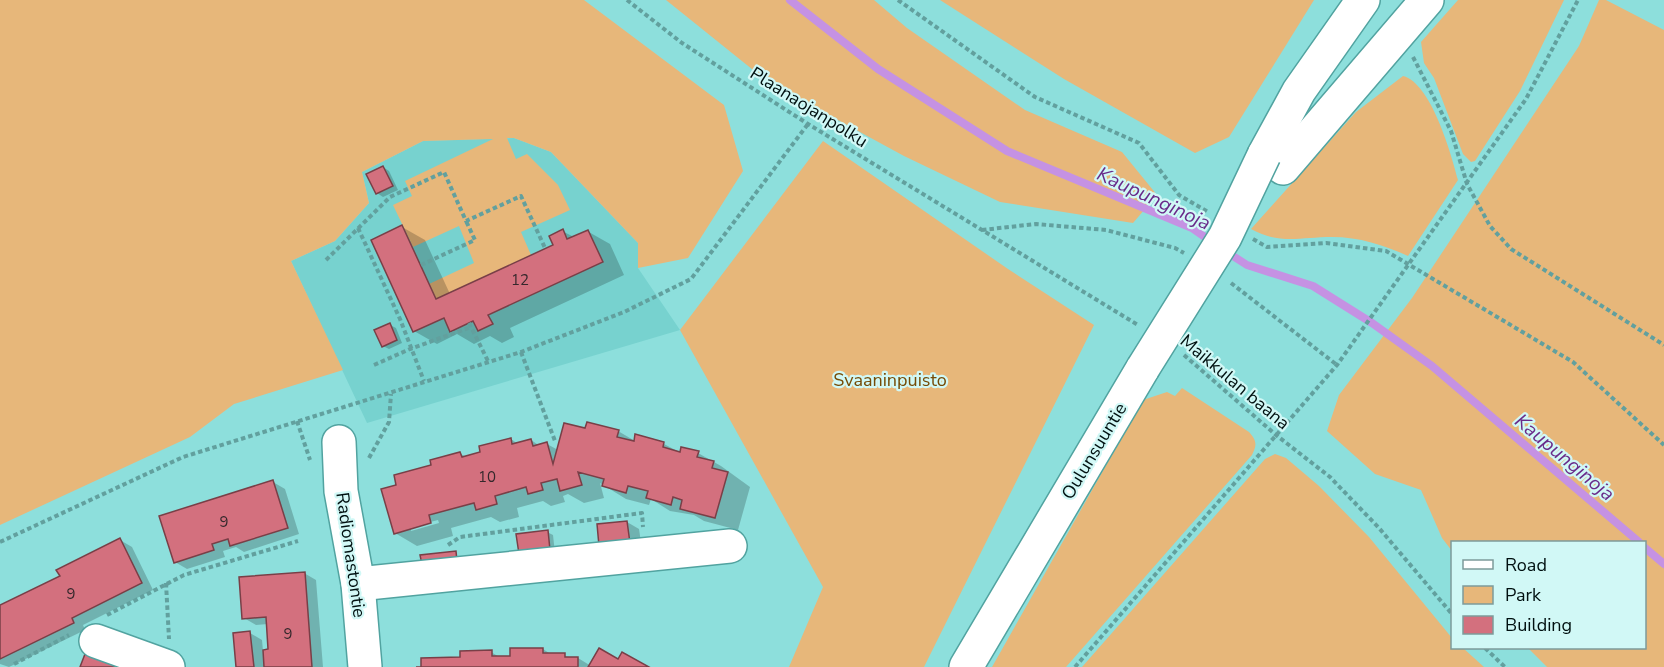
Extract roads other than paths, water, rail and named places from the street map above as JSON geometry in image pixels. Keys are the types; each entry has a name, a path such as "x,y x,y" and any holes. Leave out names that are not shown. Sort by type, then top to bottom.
{"main road":[{"name":"Oulunsuuntie","path":"1274,162 1299,91 1363,0"},
{"name":"Oulunsuuntie","path":"966,667 1143,368 1274,162 1427,0"},
{"name":"Radiomastontie","path":"339,442 341,491 358,584 365,667"},
{"path":"358,584 730,546"},
{"path":"91,630 169,655"}],"waterway":[{"name":"Kaupunginoja","path":"790,0 878,69 1007,151 1192,228 1212,242"},
{"name":"Kaupunginoja","path":"1225,251 1247,265 1313,286 1372,323 1432,366 1638,541"},
{"name":"Kaupunginoja","path":"1646,549 1664,564"}],"park label":[{"name":"Svaaninpuisto","path":"890,380"}]}
